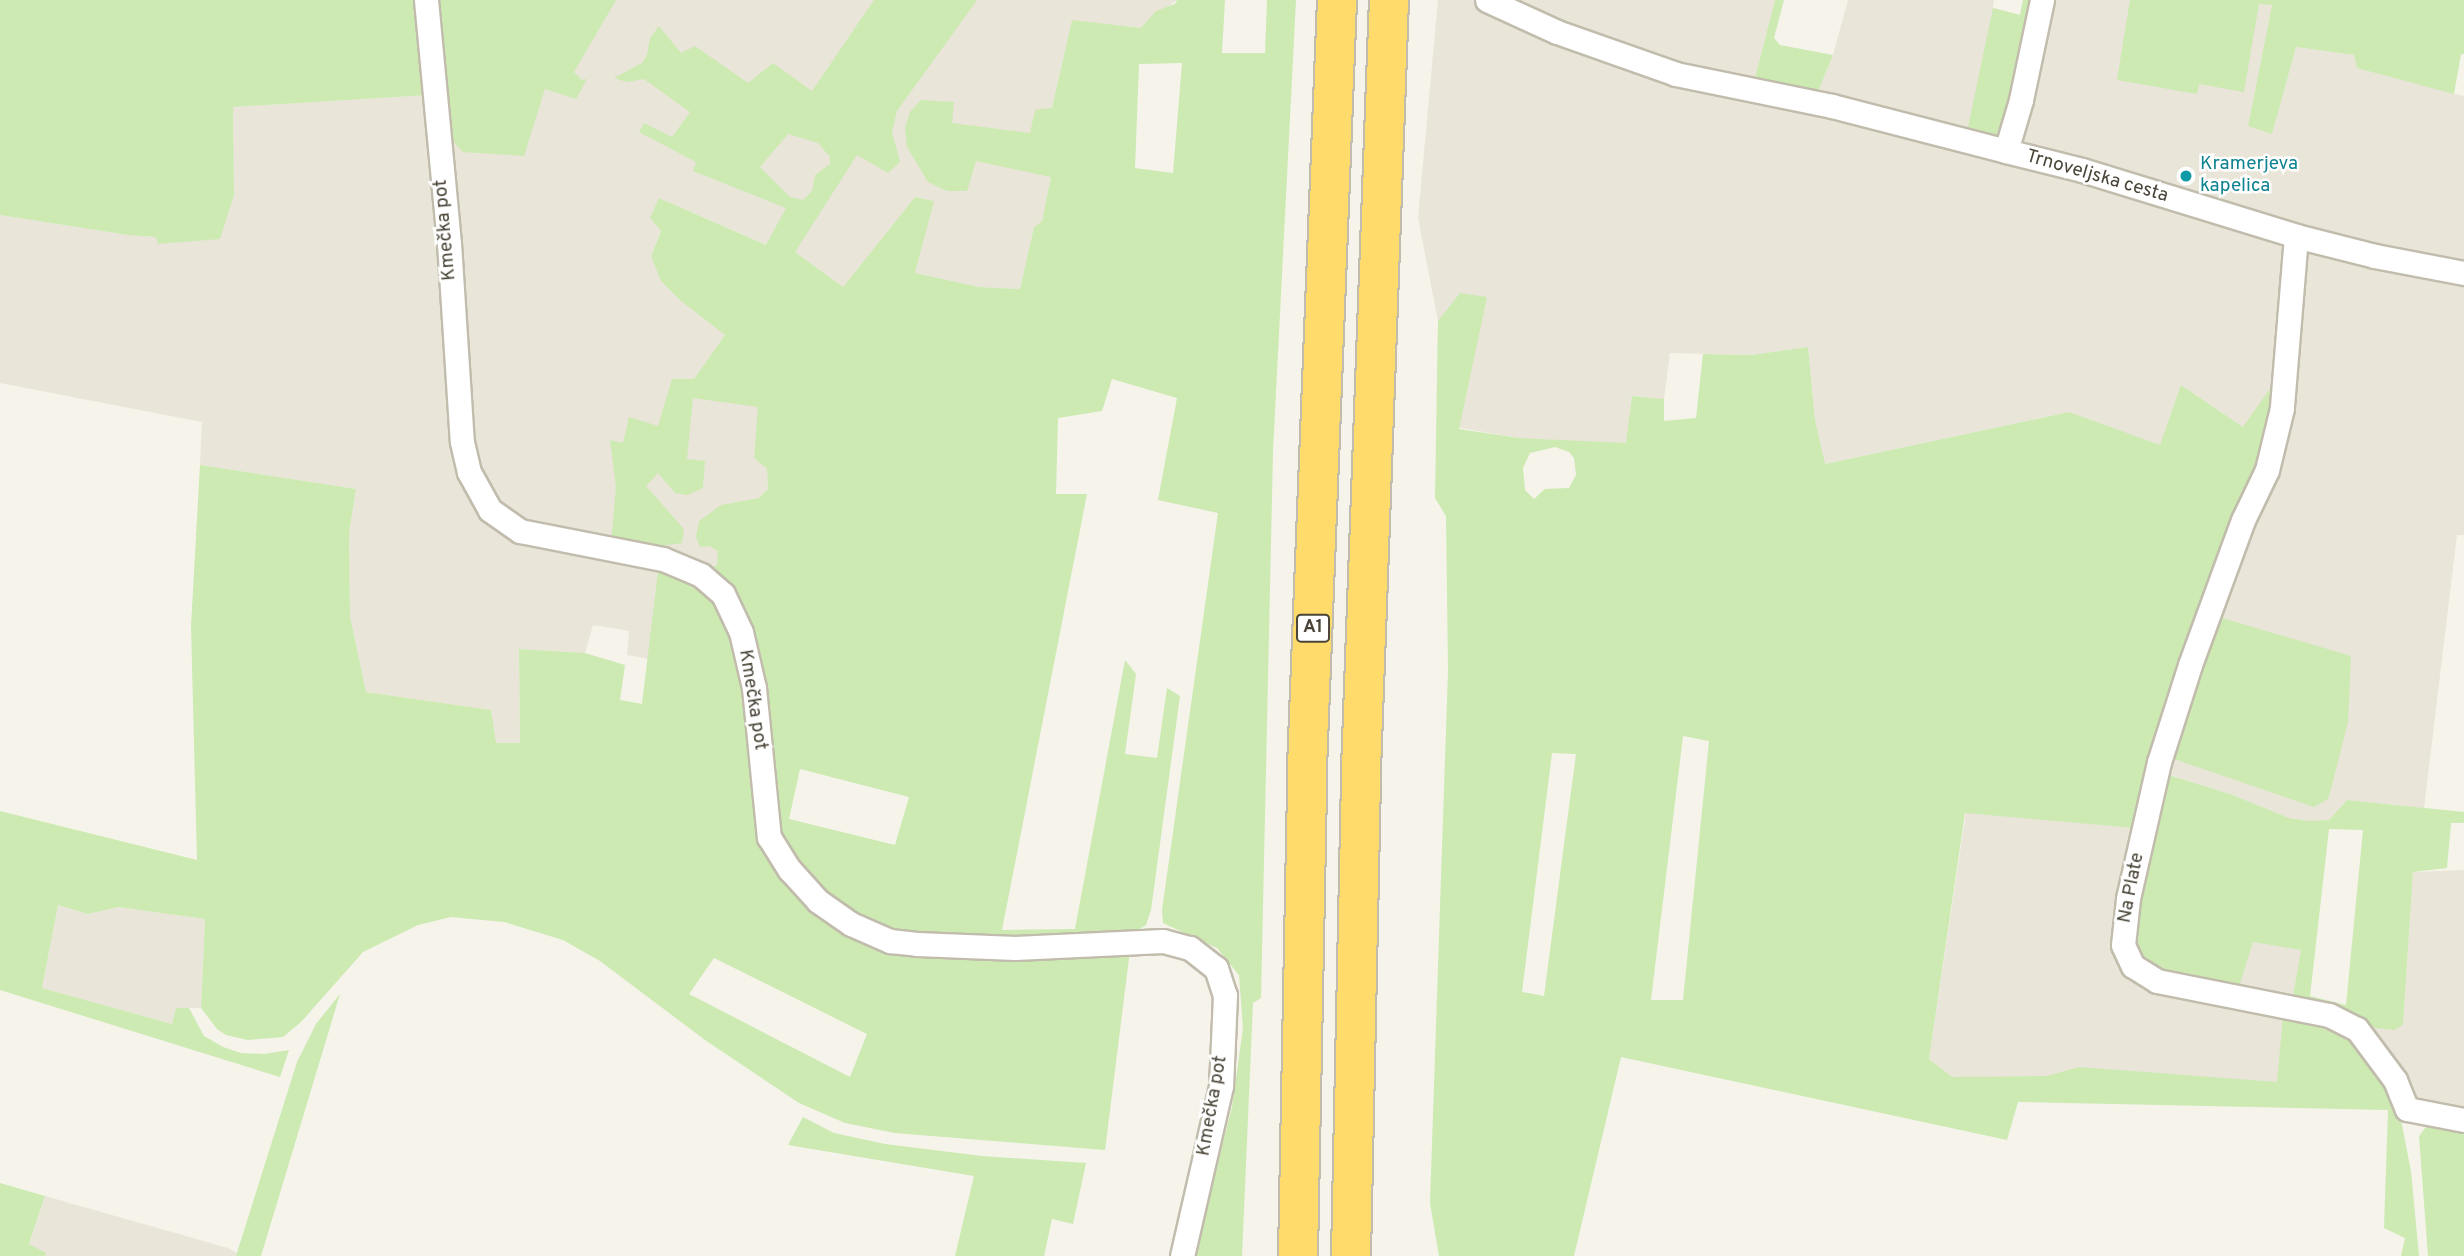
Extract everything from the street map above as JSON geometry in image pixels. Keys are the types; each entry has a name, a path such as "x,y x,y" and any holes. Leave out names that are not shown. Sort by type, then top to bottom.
{"highway":[{"name":"A1","path":"1298,1256 1307,767 1337,0"},
{"path":"1351,1256 1361,770 1390,0"}],"street":[{"name":"Kmečka pot","path":"426,0 449,243 462,442 469,472 490,510 520,531 663,559 701,575 723,594 741,632 754,688 769,837 790,870 818,901 851,924 890,941 917,944 1015,948 1163,941 1190,948 1216,968 1225,995 1221,1086 1182,1256"},
{"path":"1487,0 1557,32 1676,74 1832,106 2006,151"},
{"name":"Trnoveljska cesta","path":"2042,0 2021,100 2006,151 2082,170 2296,236 2375,256 2464,273"},
{"name":"Na Plate","path":"2296,236 2282,408 2267,470 2243,520 2190,665 2159,762 2128,899 2124,930 2127,956 2143,974 2157,981 2329,1015 2357,1029 2395,1080 2407,1109 2464,1120"}],"shaded area":[{"path":"419,0 1177,0 1141,28 1072,21 1052,109 1051,177 1042,221 1034,227 1020,289 979,287 915,273 933,201 915,197 843,287 795,252 767,245 659,198 661,230 651,256 725,335 694,379 759,407 754,458 767,469 768,489 759,498 723,505 820,569 658,571 649,659 627,655 629,631 593,625 585,653 519,649 520,744 495,743 491,710 366,692 350,616 349,533 356,489 200,465 202,422 0,383 0,215 157,237 234,195 233,107 429,95"},
{"path":"1438,0 1775,0 1754,82 1819,89 1833,55 1848,0 1994,0 1993,8 2020,15 2034,0 2235,0 2272,5 2248,126 2272,133 2296,47 2354,55 2358,68 2464,96 2464,535 2457,535 2424,808 2347,800 2329,820 2311,821 2289,818 2230,794 2173,776 2163,778 2243,427 2181,385 2160,446 2069,412 1824,464 1815,420 1808,347 1751,355 1670,353 1664,399 1632,396 1627,444 1519,438 1437,424 1438,321 1418,218"},
{"path":"1966,812 2135,828 2253,941 2301,950 2292,1001 2403,1025 2413,872 2464,870 2464,1129 2402,1123 2399,1110 2243,1106 2017,1077 1951,1077 1929,1059"},
{"path":"58,905 88,914 118,907 205,919 201,1008 176,1008 172,1024 42,988"},
{"path":"45,1196 228,1248 237,1253 236,1256 45,1256 45,1253 29,1245"}],"green space":[{"path":"0,0 419,0 429,95 233,107 234,195 220,239 158,244 156,237 0,215"},
{"path":"437,0 616,0 574,72 582,80 587,79 576,99 545,89 524,156 463,152 451,139"},
{"path":"874,0 977,0 897,111 892,132 900,162 888,173 857,155 795,252 843,287 915,197 934,201 915,273 979,287 1020,289 1034,227 1042,221 1051,177 976,161 967,191 947,191 928,182 907,147 905,128 910,112 921,100 954,102 952,123 1030,133 1035,110 1052,108 1072,20 1141,28 1156,11 1175,4 1177,0 1225,0 1222,53 1265,53 1267,0 1296,0 1273,451 1261,998 1253,1003 1242,1256 1194,1256 1232,1107 1243,1028 1239,975 1217,948 1163,923 1162,910 1218,513 1158,500 1177,398 1112,379 1102,411 1058,418 1056,494 1087,494 1002,930 1075,929 1125,660 1136,674 1125,754 1157,758 1167,688 1180,696 1151,910 1146,925 1130,935 1077,938 913,936 875,924 848,911 821,891 800,868 782,837 776,812 771,748 708,569 717,565 718,551 709,546 700,547 696,537 699,521 721,505 759,498 768,489 767,469 754,458 758,407 693,398 687,459 705,461 703,488 687,495 675,493 658,473 646,486 684,529 682,543 660,546 658,552 611,544 616,487 610,440 623,443 629,417 658,426 672,379 694,379 725,335 680,300 661,281 651,256 661,231 650,218 659,198 766,245 786,208 693,171 696,162 639,132 644,123 672,137 690,112 644,79 627,82 614,78 642,63 647,55 650,38 659,26 681,53 695,46 748,83 773,63 812,91","holes":["1182,63 1173,173 1135,168 1139,64","788,134 818,143 830,157 830,164 815,175 812,191 803,200 790,197 760,167","800,769 909,797 895,845 789,819"]},
{"path":"1775,0 1784,0 1774,38 1780,45 1833,55 1819,89 1809,92 1754,82"},
{"path":"2023,0 2034,0 2011,112 1994,138 1967,132 1993,8 2020,15"},
{"path":"2130,0 2464,0 2464,54 2461,54 2454,94 2357,68 2354,55 2296,47 2272,134 2248,126 2272,5 2259,4 2244,92 2199,84 2197,94 2117,80"},
{"path":"1460,293 1487,297 1459,429 1519,438 1626,443 1632,396 1664,399 1664,421 1696,418 1703,354 1751,355 1808,347 1815,420 1825,464 2069,412 2160,445 2181,385 2243,427 2272,386 2275,407 2264,451 2135,828 1965,813 1929,1059 1952,1077 2047,1076 2079,1067 2277,1082 2283,1016 2317,1022 2354,1035 2368,1053 2399,1110 2411,1171 2419,1256 2401,1256 2405,1238 2384,1228 2388,1110 2018,1102 2007,1140 1621,1057 1574,1256 1439,1256 1430,1203 1448,671 1446,516 1435,498 1438,321","holes":["1555,447 1569,452 1574,458 1576,475 1569,488 1545,489 1534,499 1525,490 1523,468 1530,453","1683,736 1709,741 1683,1000 1651,1000","1552,753 1576,754 1544,996 1522,992"]},
{"path":"200,465 356,489 349,533 350,616 366,692 491,710 496,743 520,743 519,649 585,653 625,665 620,700 642,704 658,571 671,571 704,586 718,602 735,636 745,682 759,821 846,932 1075,958 1130,950 1105,1150 895,1133 845,1123 799,1103 705,1040 600,961 563,940 504,922 451,917 418,925 363,952 301,1022 283,1037 248,1040 226,1035 217,1029 201,1008 205,919 118,907 88,914 58,905 42,988 172,1024 176,1008 189,1008 204,1036 223,1047 241,1053 264,1054 289,1050 280,1077 0,990 0,811 197,860 191,626","holes":["714,958 867,1034 850,1077 689,994"]},
{"path":"2219,617 2351,656 2348,722 2328,799 2314,807 2174,759 2170,749"},
{"path":"2172,776 2230,794 2289,818 2310,821 2329,820 2347,800 2464,812 2464,823 2451,823 2447,868 2413,872 2403,1025 2394,1030 2375,1028 2340,1011 2292,1001 2301,950 2253,942 2238,990 2164,976 2137,957 2130,930 2163,778","holes":["2329,829 2363,830 2346,1005 2310,996"]},
{"path":"340,994 261,1256 236,1256 297,1062 316,1024"},
{"path":"803,1117 834,1133 885,1144 982,1156 1086,1163 1073,1224 1052,1219 1044,1256 955,1256 974,1176 788,1145"},
{"path":"2437,1124 2464,1129 2464,1256 2428,1256 2419,1136 2426,1127"},
{"path":"0,1183 45,1196 29,1244 46,1253 45,1256 0,1256"}],"place":[{"name":"Kramerjeva kapelica","path":"2186,176"}]}
